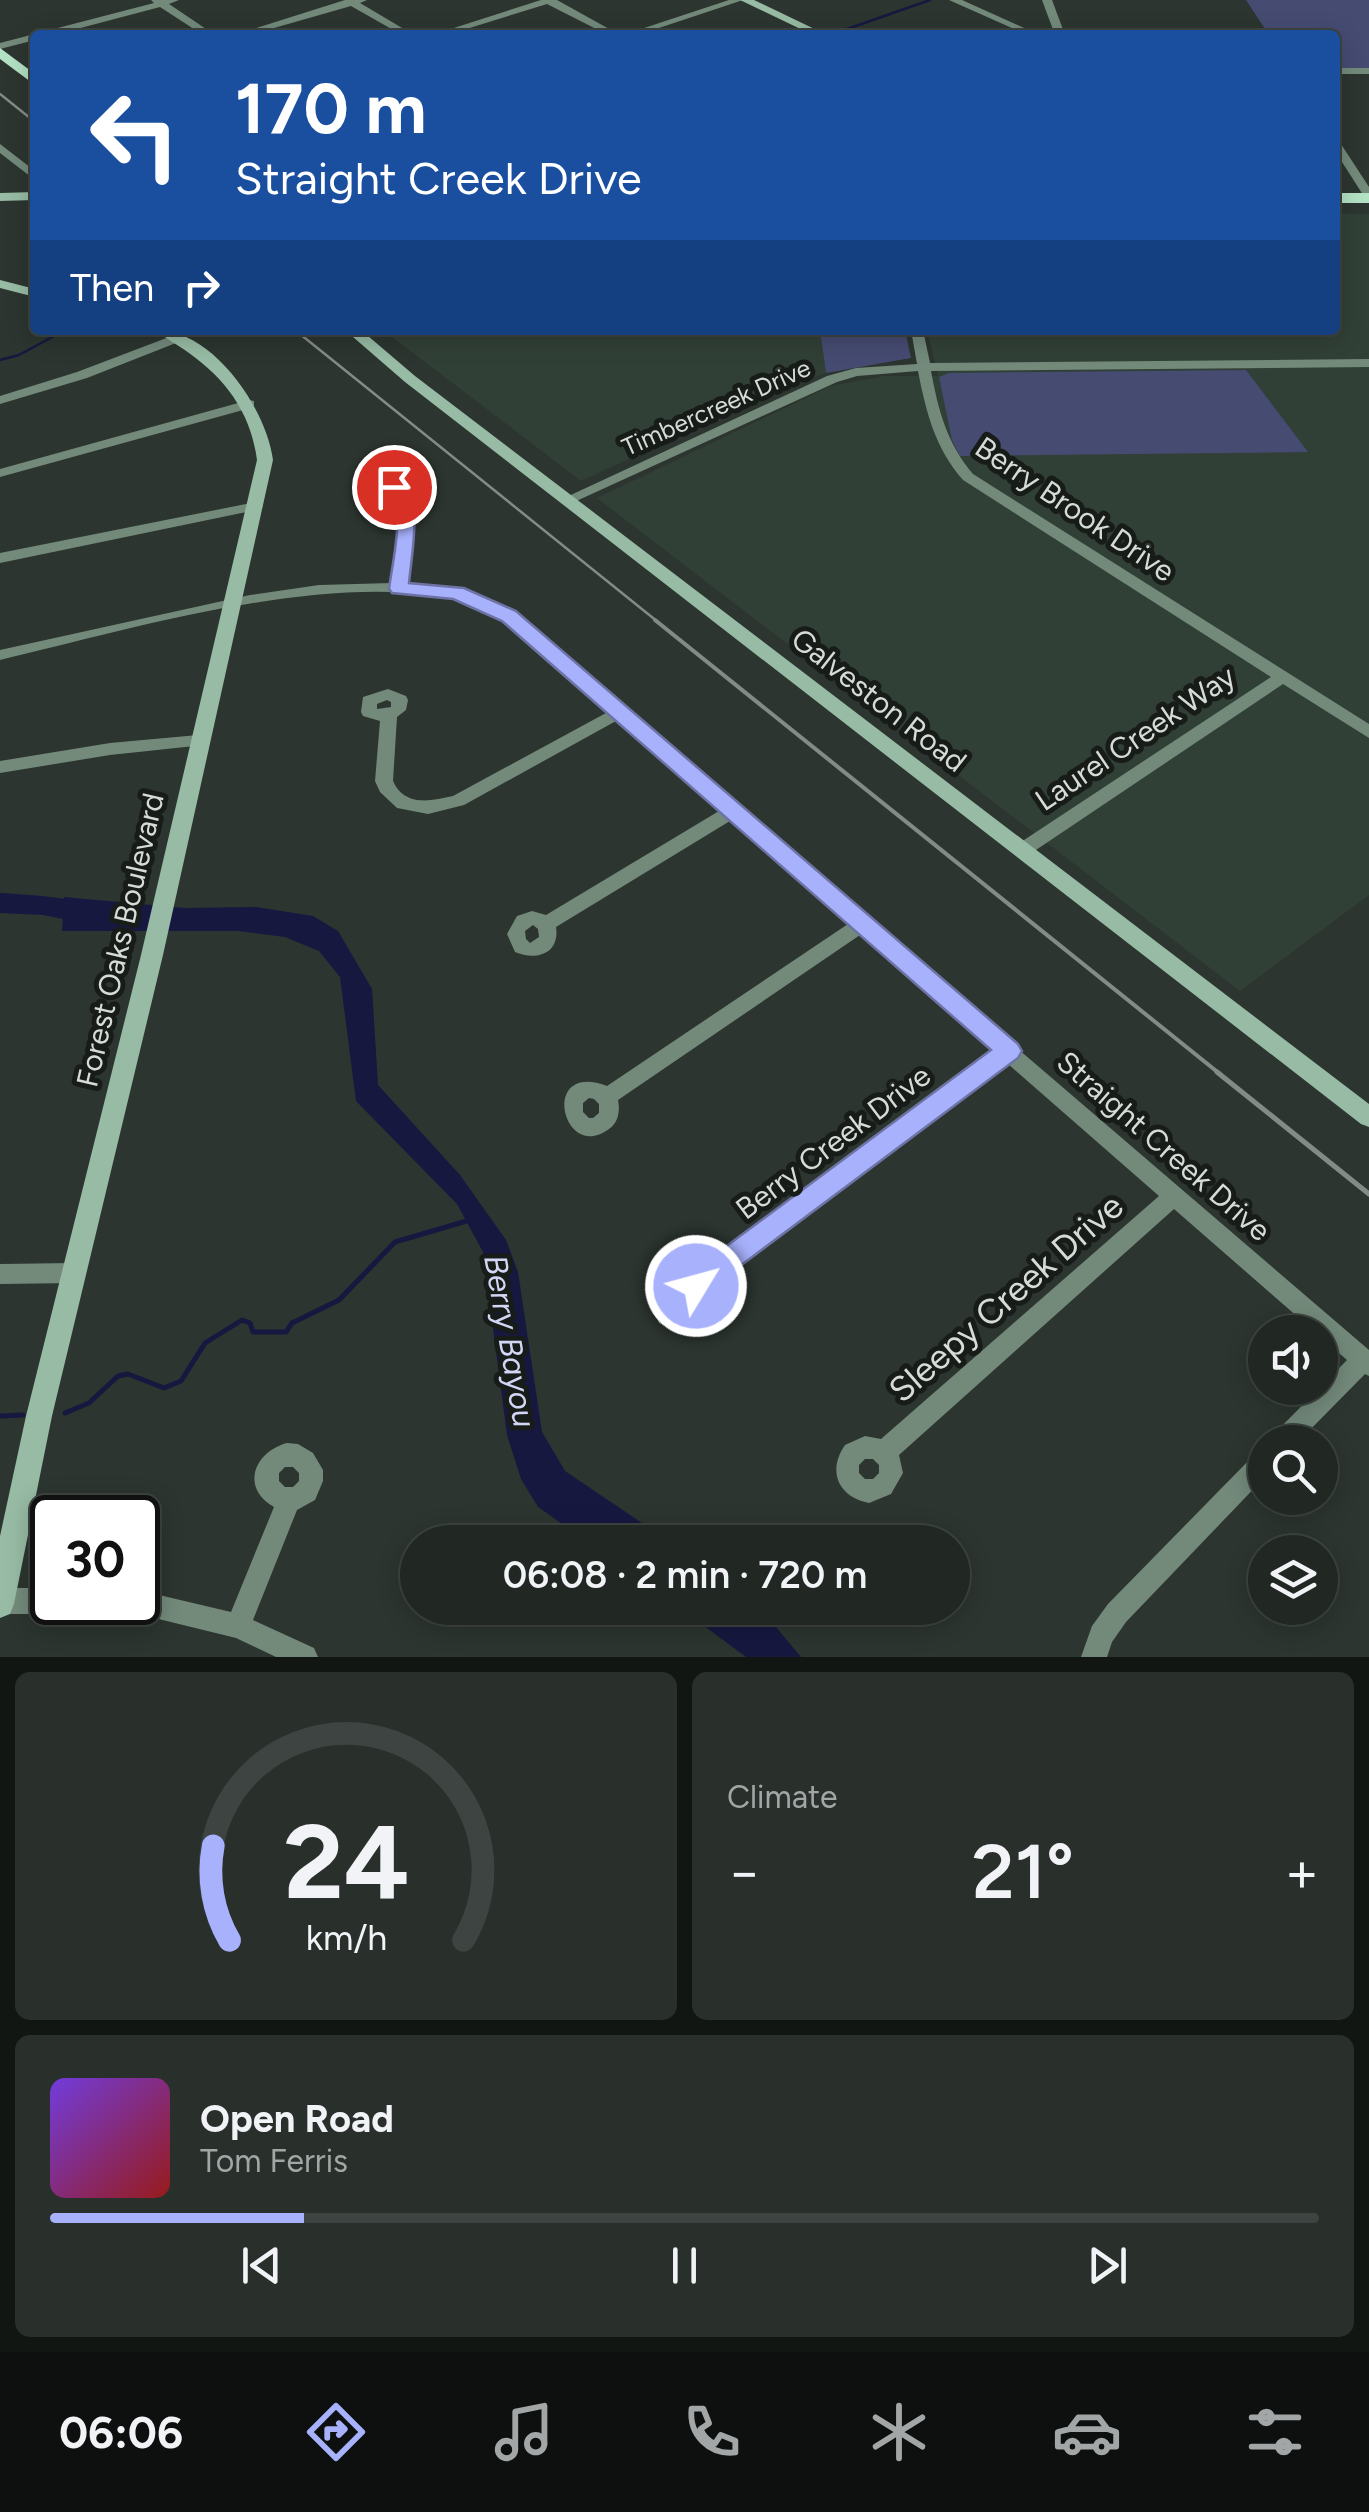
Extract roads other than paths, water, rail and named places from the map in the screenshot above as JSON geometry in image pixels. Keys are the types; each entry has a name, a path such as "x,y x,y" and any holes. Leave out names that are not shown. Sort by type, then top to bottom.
{"main road":[{"path":"0,49 30,76"},
{"path":"1340,198 1369,197"},
{"path":"1340,209 1369,208"}],"street":[{"path":"60,30 174,0"},
{"path":"453,30 549,0 606,30"},
{"path":"644,30 742,0 811,30"},
{"path":"954,0 1017,30"},
{"path":"1047,0 1058,30"},
{"path":"256,30 354,1 401,30"},
{"path":"158,2 202,30"},
{"path":"1036,30 1056,23"},
{"path":"0,49 30,39"},
{"path":"1340,71 1369,70"},
{"path":"0,147 30,172"},
{"path":"1340,151 1369,197"},
{"path":"0,197 30,196"},
{"path":"2,286 30,291"},
{"path":"0,400 82,375 168,335"},
{"name":"Forest Oaks Boulevard","path":"0,1602 39,1416 152,955 198,741 234,604 256,506 265,443 249,404 171,335"},
{"name":"Galveston Road","path":"358,335 1369,1118"},
{"name":"Berry Brook Drive","path":"918,335 942,440 968,477 1369,732"},
{"name":"Timbercreek Drive","path":"567,500 832,379 876,369 1369,364"},
{"path":"0,473 249,404"},
{"path":"398,486 406,507 399,589"},
{"path":"0,558 256,506"},
{"name":"Straight Creek Drive","path":"0,655 288,593 399,589 457,593 494,607 1366,1362"},
{"name":"Laurel Creek Way","path":"1024,849 1281,678"},
{"path":"389,715 384,780 388,792 402,804 428,808 458,801 618,712"},
{"path":"0,767 110,749 198,741"},
{"path":"546,924 734,811"},
{"path":"606,1096 862,924"},
{"name":"Berry Creek Drive","path":"696,1286 1009,1051"},
{"name":"Sleepy Creek Drive","path":"883,1453 1175,1196"},
{"path":"0,1274 75,1274"},
{"path":"1300,1425 1366,1362"},
{"path":"1094,1657 1116,1613 1248,1477"},
{"path":"238,1626 284,1517 287,1500"},
{"path":"0,1602 30,1601"},
{"path":"160,1608 238,1626 305,1657"}],"water":[{"path":"64,897 185,908 256,907 313,916 338,931 372,989 378,1085 460,1175 506,1240 518,1272 542,1432 565,1471 645,1525 564,1525 538,1507 521,1479 507,1435 483,1252 457,1204 356,1101 340,977 319,951 285,937 238,931 62,931"},
{"path":"703,1625 774,1625 801,1657 746,1657"}],"waterway":[{"path":"844,30 930,0"},
{"path":"0,360 19,355 56,335"},
{"name":"Berry Bayou","path":"0,903 43,905 94,915"},
{"path":"65,1413 89,1403 118,1376 128,1374 164,1388 181,1381 205,1343 242,1320 250,1323 253,1332 286,1332 292,1323 339,1300 395,1242 470,1220"},
{"path":"0,1416 23,1415"}],"railway":[{"path":"0,94 30,118"},
{"path":"301,335 658,622"},
{"path":"655,620 1220,1074"},
{"path":"1217,1072 1369,1194"}]}
